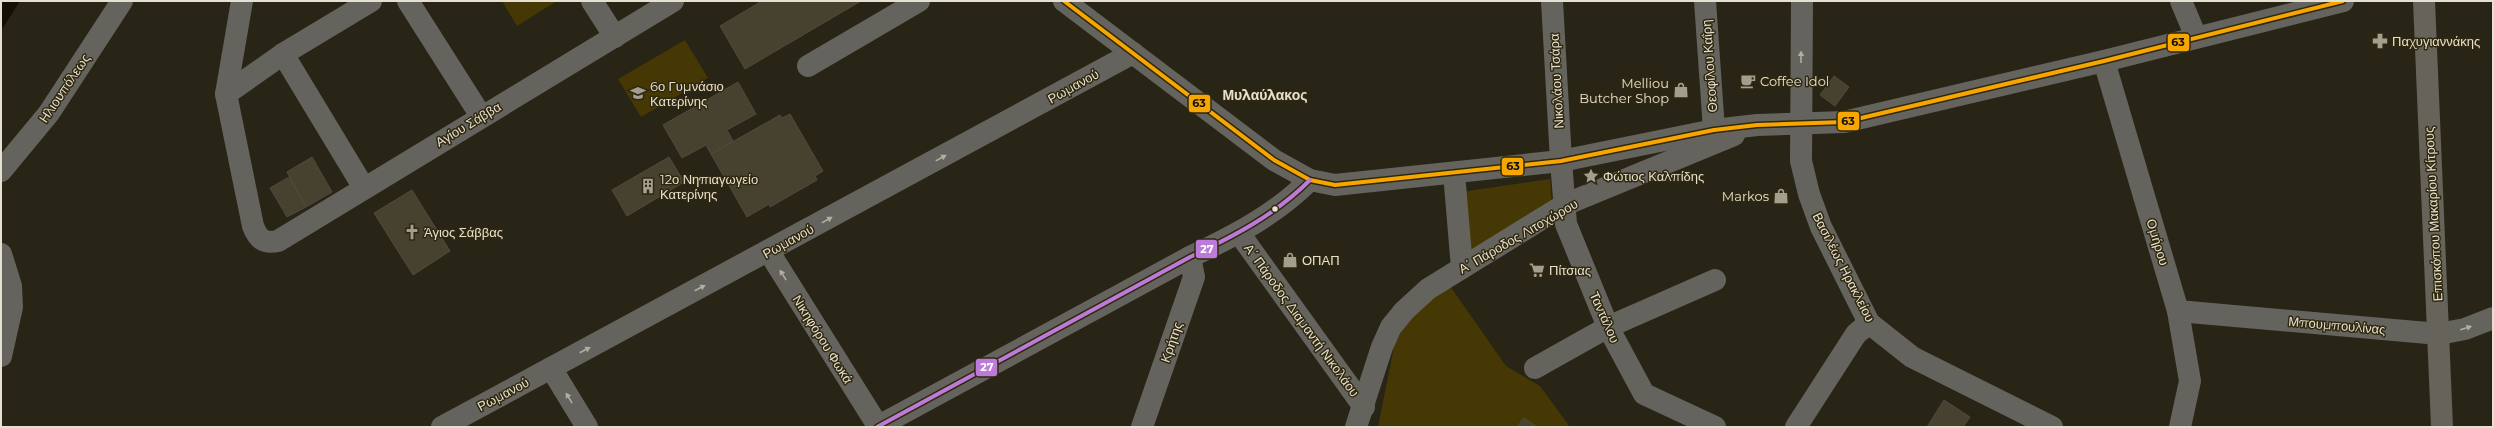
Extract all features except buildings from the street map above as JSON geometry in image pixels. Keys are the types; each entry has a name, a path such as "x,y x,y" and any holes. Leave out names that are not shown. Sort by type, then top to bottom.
{"main road":[{"name":"Επισκόπου Μακαρίου Κίτρους","path":"2424,1 2442,427"}],"street":[{"name":"Ηλιουπόλεως","path":"1,171 49,114 122,1"},
{"path":"226,94 242,1"},
{"path":"226,94 284,54 371,1"},
{"path":"408,1 481,116"},
{"path":"592,1 615,37"},
{"name":"Αγίου Σάββα","path":"226,94 253,226 257,235 263,241 278,241 481,116 673,1"},
{"path":"808,66 919,1"},
{"path":"1064,1 1274,160 1310,180 1335,185 1560,161 1714,130 1757,125 1844,122 2104,61 2342,1"},
{"name":"Νικολάου Τσάρα","path":"1552,1 1560,161"},
{"name":"Θεοφίλου Καΐρη","path":"1704,1 1714,130"},
{"name":"Βασιλέως Ηρακλείου","path":"1802,1 1800,124 1801,161 1809,194 1821,227 1869,323 1912,357 2052,427"},
{"path":"2181,1 2196,37"},
{"name":"Ρωμανού","path":"442,427 769,252 1133,53"},
{"path":"284,54 364,188"},
{"name":"Ομήρου","path":"2104,61 2178,311 2190,381 2180,427"},
{"name":"Α΄ Πάροδος Λιτοχώρου","path":"1356,427 1364,407 1382,347 1391,327 1404,311 1428,289 1564,206 1757,125"},
{"name":"Ταντάλου","path":"1560,161 1566,224 1608,327 1644,394 1714,427"},
{"path":"1454,173 1462,268"},
{"path":"877,427 1190,257 1239,233 1279,208 1310,180"},
{"name":"Α΄ Πάροδος Διαμαντή Νικολάου","path":"1239,233 1364,407"},
{"name":"Νικηφόρου Φωκά","path":"769,252 877,427"},
{"path":"1,254 11,286 12,307 1,356"},
{"name":"Κρήτης","path":"1142,427 1194,277 1190,257"},
{"path":"1535,368 1608,327 1715,280"},
{"name":"Μπουμπουλίνας","path":"2178,311 2439,334 2465,329 2493,318"},
{"path":"1796,427 1856,334 1869,323"},
{"path":"551,368 586,427"}],"shaded area":[{"path":"1,1 20,1 1,31"},
{"path":"502,1 557,1 517,26"},
{"path":"685,40 708,78 641,117 618,79"},
{"path":"1550,179 1552,204 1466,256 1461,192"},
{"path":"1450,286 1506,366 1540,386 1570,427 1378,427 1394,347 1406,322 1430,298"}],"transit line":[{"name":"63","path":"1064,1 1274,160 1310,180 1335,185 1561,161 1714,130 1757,125 1844,122 2104,61 2343,1"},
{"name":"27","path":"877,427 1190,257 1238,233 1283,204 1310,180"}],"place":[{"name":"Παχυγιαννάκης","path":"2380,41"},
{"name":"Coffee Idol","path":"1748,81"},
{"name":"Melliou Butcher Shop","path":"1681,90"},
{"name":"6ο Γυμνάσιο Κατερίνης","path":"638,93"},
{"name":"Φώτιος Καλπίδης","path":"1591,176"},
{"name":"12ο Νηπιαγωγείο Κατερίνης","path":"648,186"},
{"name":"Markos","path":"1781,196"},
{"name":"Άγιος Σάββας","path":"412,232"},
{"name":"ΟΠΑΠ","path":"1290,260"},
{"name":"Πίτσιας","path":"1537,270"}],"district":[{"name":"Μυλαύλακος","path":"1265,95"}]}
